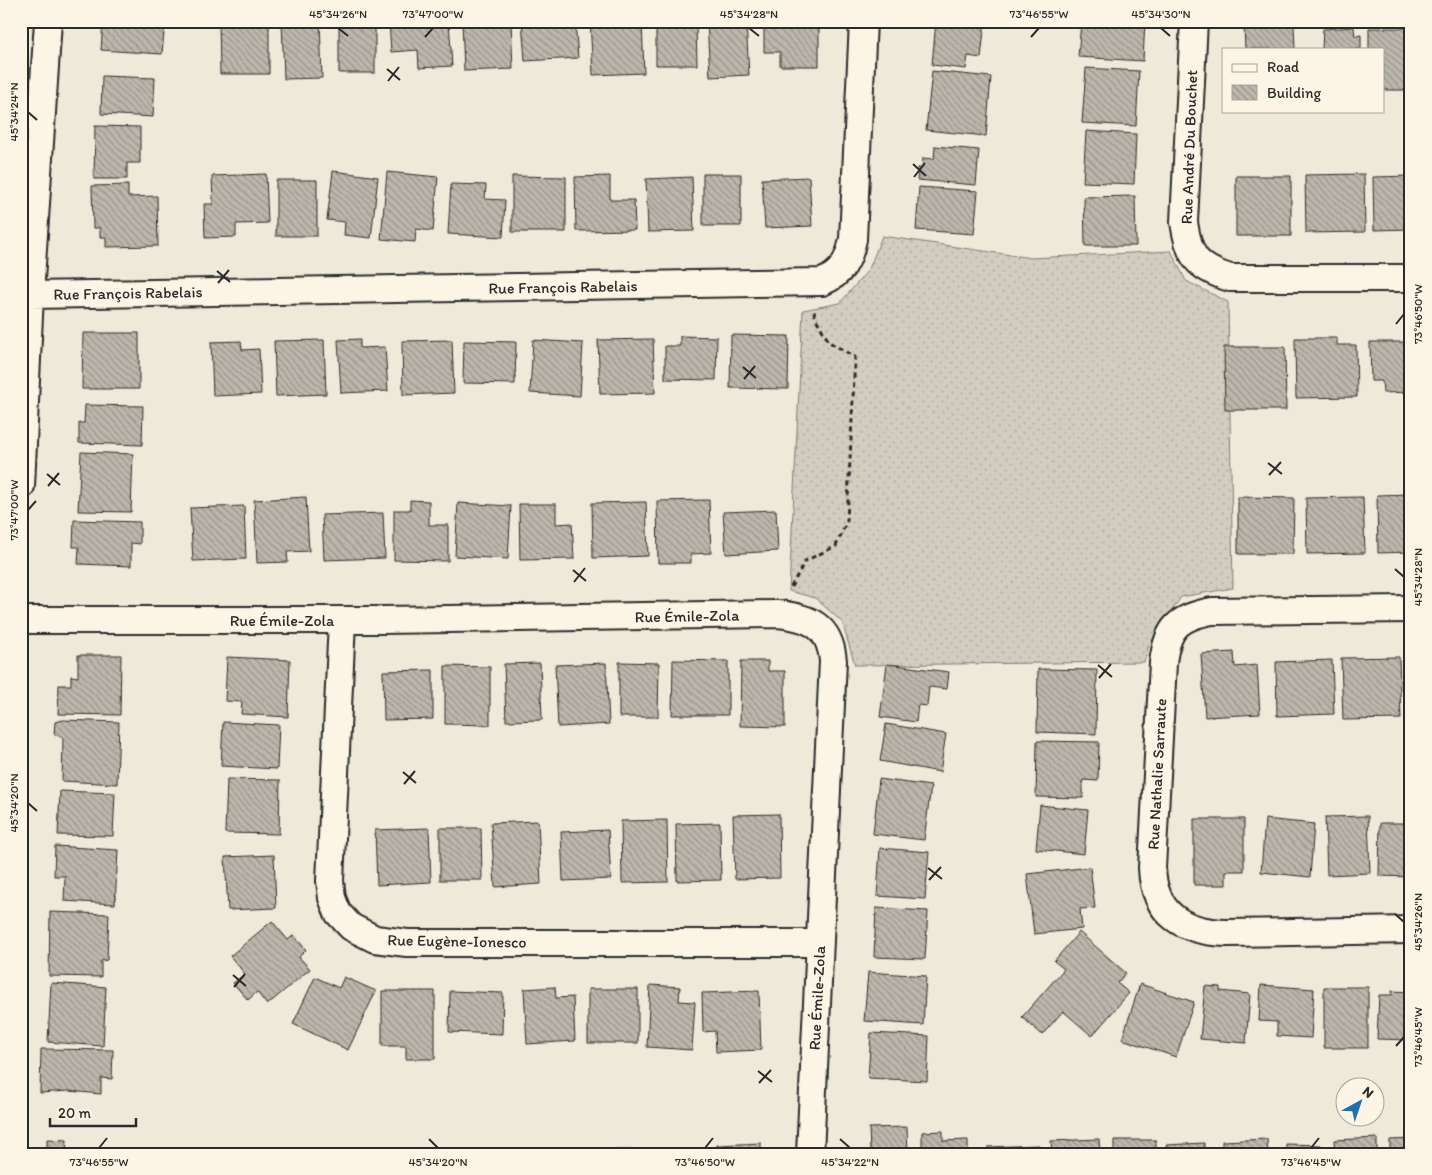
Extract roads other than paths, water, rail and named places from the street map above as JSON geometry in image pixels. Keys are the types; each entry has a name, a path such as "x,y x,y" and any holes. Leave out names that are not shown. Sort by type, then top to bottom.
{"street":[{"path":"21,486 30,295 48,21"},
{"name":"Rue François Rabelais","path":"30,295 822,282 838,273 846,264 854,227 863,21"},
{"name":"Rue André Du Bouchet","path":"1194,21 1184,222 1188,246 1194,257 1214,273 1230,278 1411,278"},
{"name":"Rue Nathalie Sarraute","path":"1411,609 1212,611 1188,617 1176,625 1168,638 1163,662 1152,868 1154,888 1162,905 1174,918 1185,925 1201,931 1411,930"},
{"name":"Rue Émile-Zola","path":"21,620 342,620 777,614 793,616 807,621 826,635 832,647 810,1154"},
{"name":"Rue Eugène-Ionesco","path":"342,620 330,881 332,898 338,913 351,927 375,939 407,943 820,943"}]}
